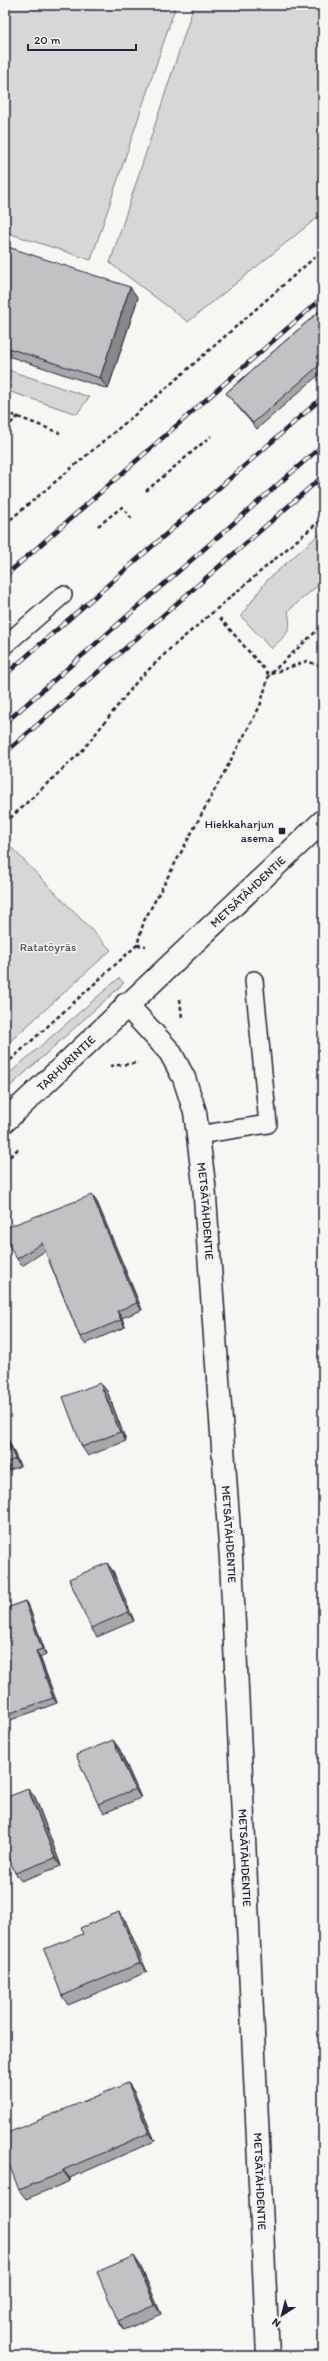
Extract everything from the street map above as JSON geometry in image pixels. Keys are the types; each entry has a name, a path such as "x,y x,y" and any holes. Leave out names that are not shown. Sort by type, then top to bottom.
{"street":[{"name":"METSÄTÄHDENTIE","path":"268,2356 231,1559 204,1184 195,1112 184,1078 170,1052 126,1004 323,821"},
{"name":"TARHURINTIE","path":"5,1121 126,1004"}],"lane":[{"path":"5,645 63,594"},
{"path":"198,1135 268,1124 254,980"}],"path":[{"path":"5,524 156,397 323,250"},
{"path":"5,412 19,416 60,433"},
{"path":"5,428 19,416"},
{"path":"146,491 211,436"},
{"path":"98,526 122,507 132,519"},
{"path":"5,823 82,751 138,680 170,648 323,518"},
{"path":"220,618 269,675"},
{"path":"5,1064 137,946 144,921 260,706 269,675 323,625"},
{"path":"269,675 307,661 323,667"},
{"path":"181,995 179,1006 183,1022"}],"green space":[{"path":"5,5 176,5 91,260 5,232"},
{"path":"194,5 323,5 323,213 188,322 110,263"},
{"path":"5,369 89,397 77,414 5,390"},
{"path":"323,531 323,581 288,611 290,624 289,629 271,649 241,616 267,580"},
{"name":"Ratatöyräs","path":"7,843 111,950 5,1046 5,844"},
{"path":"119,978 124,983 5,1091 5,1077"}],"building":[{"path":"5,246 130,287 100,378 5,347"},
{"path":"323,308 323,362 253,423 226,393"},
{"path":"92,1195 137,1303 117,1311 121,1320 80,1337 42,1243 17,1259 5,1239 5,1228"},
{"path":"100,1383 120,1432 82,1447 63,1397"},
{"path":"5,1436 15,1459 5,1463"},
{"path":"107,1563 128,1612 91,1628 69,1579"},
{"path":"25,1601 42,1649 36,1651 53,1698 5,1715 5,1609"},
{"path":"113,1740 135,1789 98,1804 76,1755"},
{"path":"28,1789 55,1858 15,1873 5,1846 5,1798"},
{"path":"119,1912 140,1963 62,1996 44,1949 83,1934 80,1928"},
{"path":"128,2083 149,2133 63,2170 64,2172 19,2190 5,2154 5,2134"},
{"path":"134,2256 155,2305 118,2321 97,2272"}],"railway":[{"path":"5,576 323,297"},
{"path":"5,675 323,397"},
{"path":"5,723 323,445"},
{"path":"5,753 323,476"}],"place":[{"name":"Hiekkaharjun asema","path":"282,831"}]}
